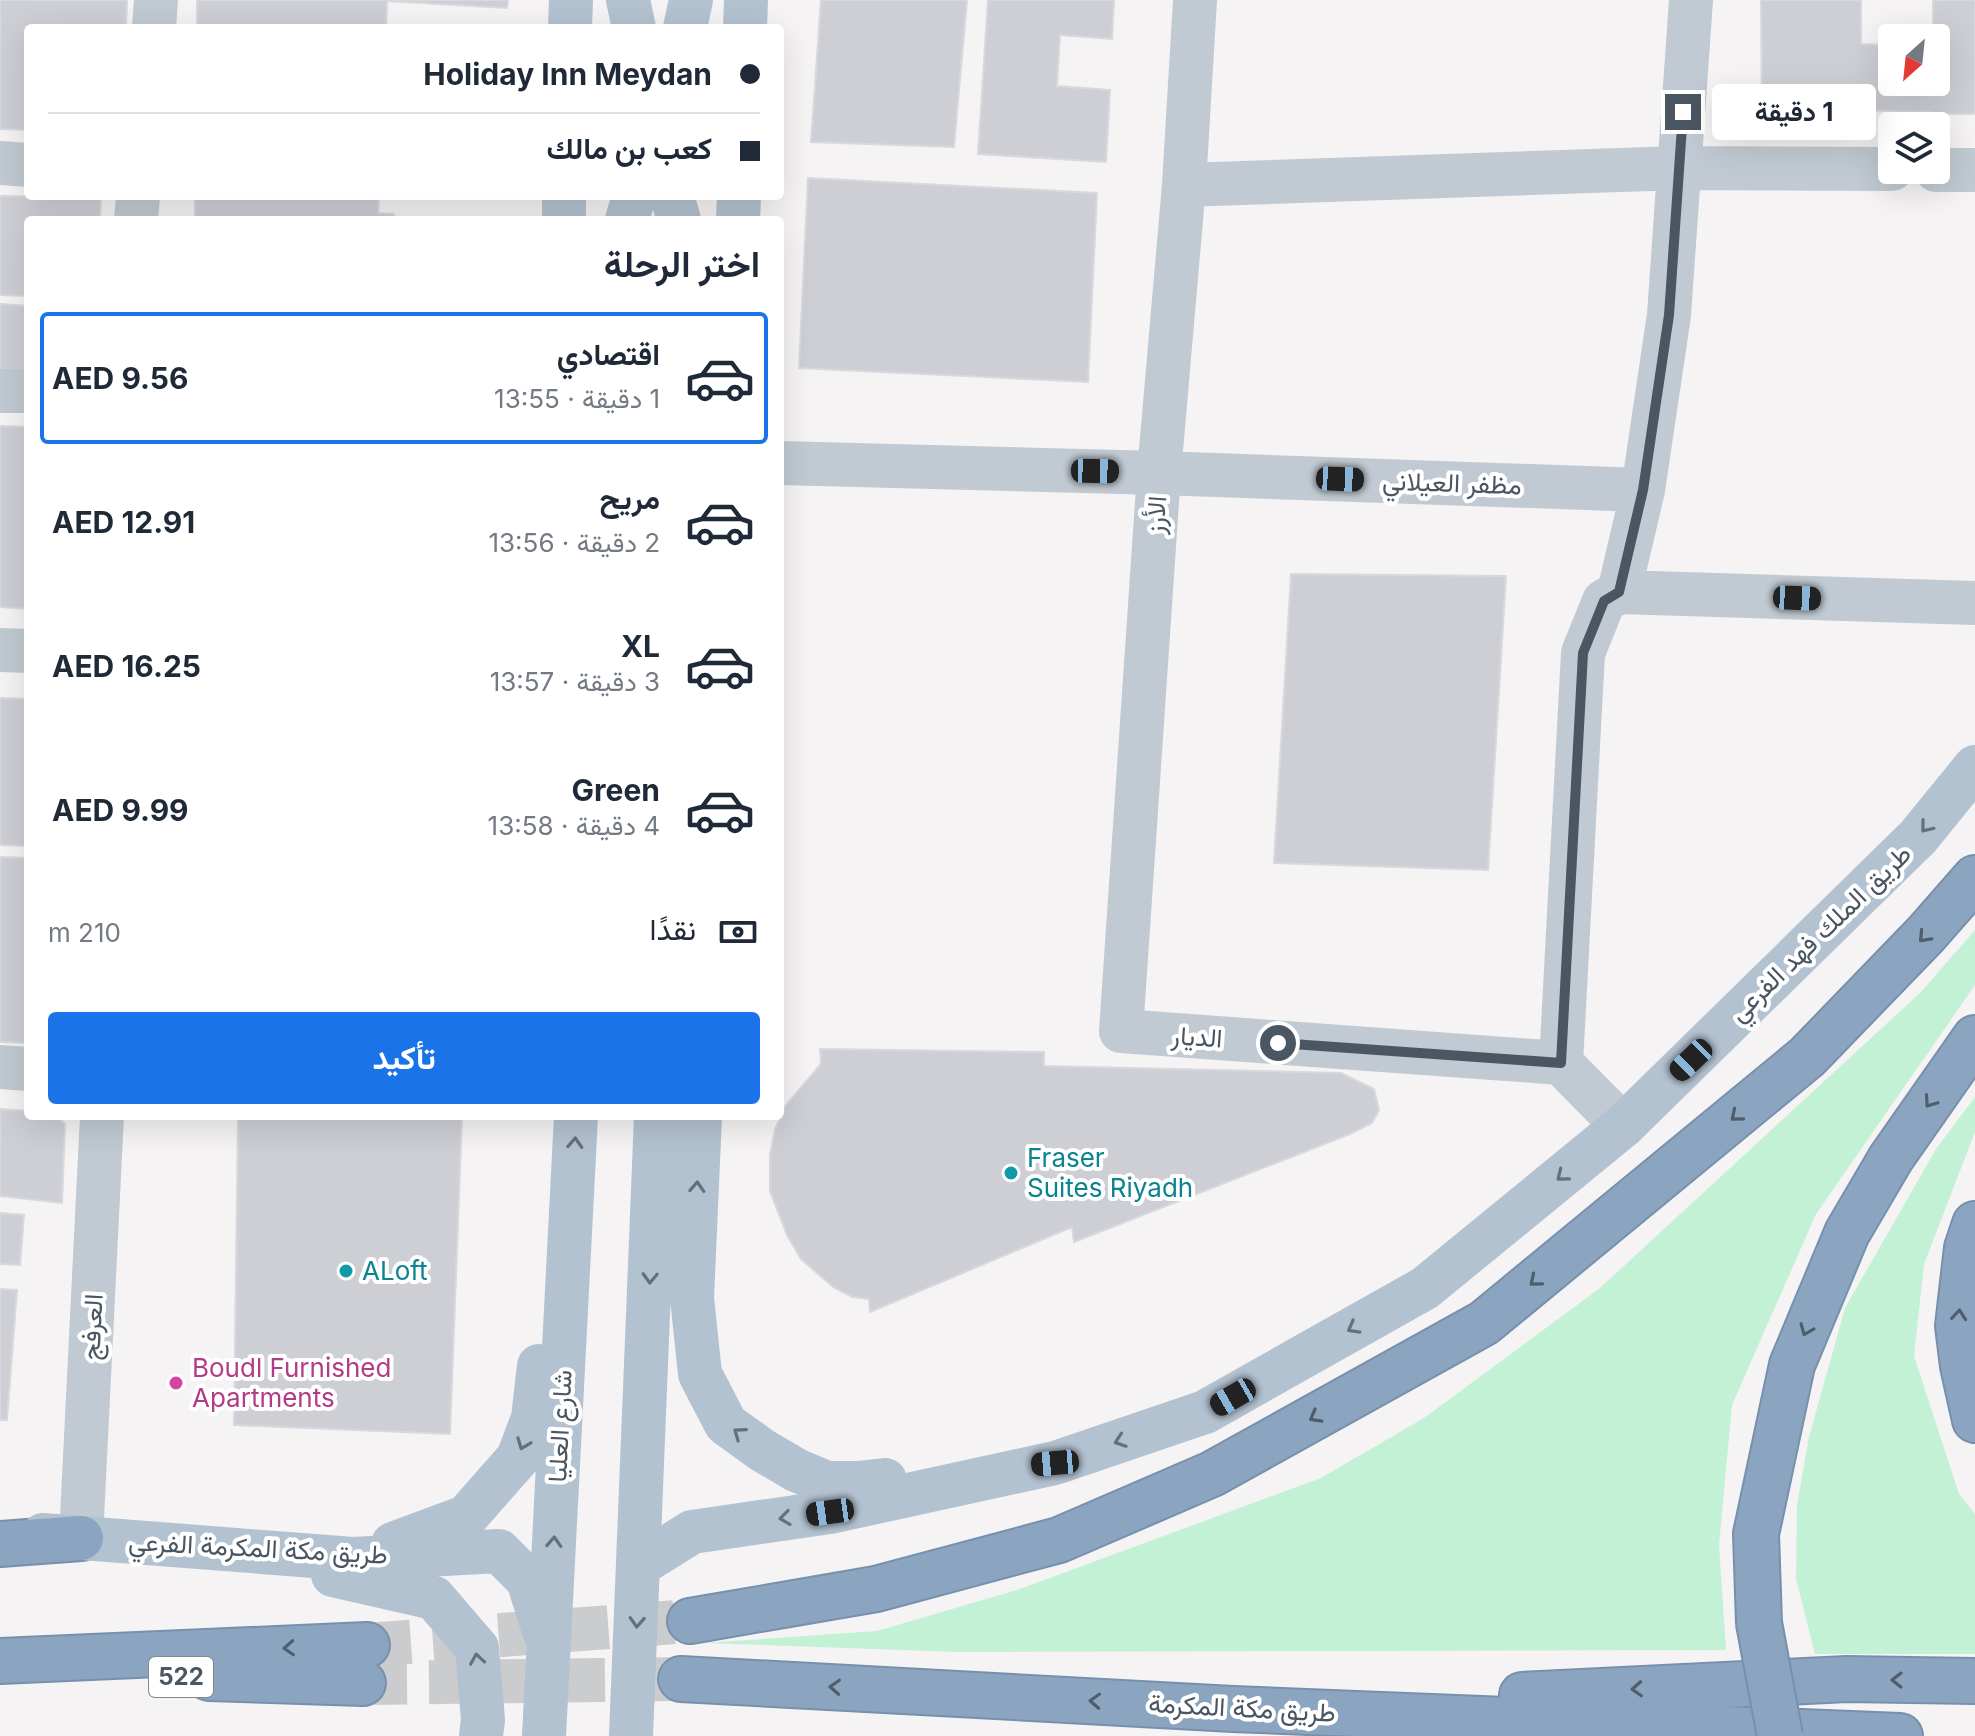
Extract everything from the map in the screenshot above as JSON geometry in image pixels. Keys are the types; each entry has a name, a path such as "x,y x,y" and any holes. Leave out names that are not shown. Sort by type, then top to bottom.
{"highway":[{"path":"690,1621 876,1589 1059,1540 1212,1474 1484,1323 1807,1057 1926,934 1975,878"},
{"path":"1780,1736 1759,1623 1756,1534 1792,1365 1847,1233 1891,1158 1975,1038"},
{"path":"1975,1224 1967,1248 1958,1326 1975,1420"},
{"path":"0,1544 81,1538"},
{"name":"522","path":"0,1661 365,1664 0,1670"},
{"name":"طريق مكة المكرمة","path":"681,1679 1233,1709 1900,1736"},
{"path":"1233,1709 1847,1679 1975,1681"}],"main road":[{"path":"570,24 571,0"},
{"path":"628,0 633,24"},
{"path":"686,24 691,0"},
{"path":"745,24 746,0"},
{"name":"طريق الملك فهد الفرعي","path":"1623,1126 1918,837 1975,767"},
{"path":"353,1559 466,1517 518,1458 533,1418 539,1370 546,1120"},
{"name":"شارع العليا","path":"544,1736 576,1120"},
{"path":"631,1736 656,1120"},
{"path":"700,1120 692,1298 700,1374 726,1424 785,1464 827,1483 857,1483 1055,1463"},
{"path":"639,1565 692,1532 830,1512 1055,1463 1205,1412 1425,1288 1623,1126"},
{"name":"طريق مكة المكرمة الفرعي","path":"0,1532 353,1559 499,1551 528,1580 549,1648"},
{"path":"81,1538 314,1571 434,1598 477,1648 483,1720 481,1736"}],"street":[{"path":"154,24 156,0"},
{"name":"الأرز","path":"1121,1031 1195,0"},
{"path":"1619,592 1643,490 1669,315 1691,0"},
{"path":"0,163 24,165"},
{"path":"1184,185 1679,168 1878,169"},
{"path":"1950,170 1975,170"},
{"path":"0,391 24,391"},
{"name":"مظفر العيلاني","path":"784,463 1643,490"},
{"path":"1623,1126 1561,1063 1583,653 1604,601 1619,592 1975,603"},
{"path":"0,650 24,651"},
{"name":"الديار","path":"1121,1031 1561,1063"},
{"path":"0,1067 24,1069"},
{"name":"العرفج","path":"81,1538 102,1120"}],"green space":[{"path":"1975,930 1975,985 1816,1214 1732,1405 1719,1545 1726,1650 957,1652 705,1643 877,1631 1017,1590 1321,1478 1424,1418 1600,1288 1921,992"},
{"path":"1975,1097 1975,1132 1924,1264 1914,1356 1959,1494 1975,1514 1975,1654 1815,1654 1796,1579 1797,1505 1809,1437 1845,1308 1936,1149"}],"building":[{"path":"0,0 127,0 126,24 24,24 24,130 0,129"},
{"path":"197,0 508,0 507,8 387,1 386,24 197,24"},
{"path":"821,0 967,0 954,147 811,142"},
{"path":"988,0 1114,0 1112,39 1060,35 1057,86 1110,90 1106,162 978,154"},
{"path":"1761,0 1861,0 1861,44 1878,45 1878,96 1950,96 1950,24 1933,24 1933,0 1975,0 1975,114 1862,110 1862,115 1762,115"},
{"path":"808,178 1097,193 1088,382 799,368"},
{"path":"0,196 24,196 24,200 101,200 100,216 24,216 24,296 0,295"},
{"path":"195,200 379,200 378,213 394,214 394,216 195,216"},
{"path":"0,304 24,306 24,372 0,370"},
{"path":"0,426 24,427 24,609 0,607"},
{"path":"1291,574 1506,576 1488,870 1274,863"},
{"path":"0,698 24,699 24,846 0,845"},
{"path":"0,857 24,858 24,1043 0,1042"},
{"name":"Fraser Suites Riyadh","path":"820,1049 1044,1052 1044,1066 1341,1073 1374,1089 1379,1110 1372,1123 1350,1134 1074,1242 1072,1227 870,1312 869,1299 852,1297 833,1287 801,1259 787,1235 770,1191 770,1155 775,1129 779,1120 784,1120 786,1105 821,1064"},
{"path":"0,1109 24,1111 24,1120 60,1120 65,1124 62,1203 0,1196"},
{"name":"ALoft","path":"238,1120 462,1120 450,1434 234,1425"},
{"path":"0,1213 24,1215 20,1265 0,1264"},
{"path":"0,1289 17,1290 7,1420 0,1420"}],"tunnel":[{"path":"367,1645 690,1621"},
{"path":"363,1683 681,1679"}],"place":[{"name":"Fraser Suites Riyadh","path":"1011,1173"},
{"name":"ALoft","path":"346,1271"},
{"name":"Boudl Furnished Apartments","path":"176,1383"}],"route":[{"path":"1278,1043 1561,1063 1583,653 1604,601 1619,592 1643,490 1669,315 1683,112"}]}
